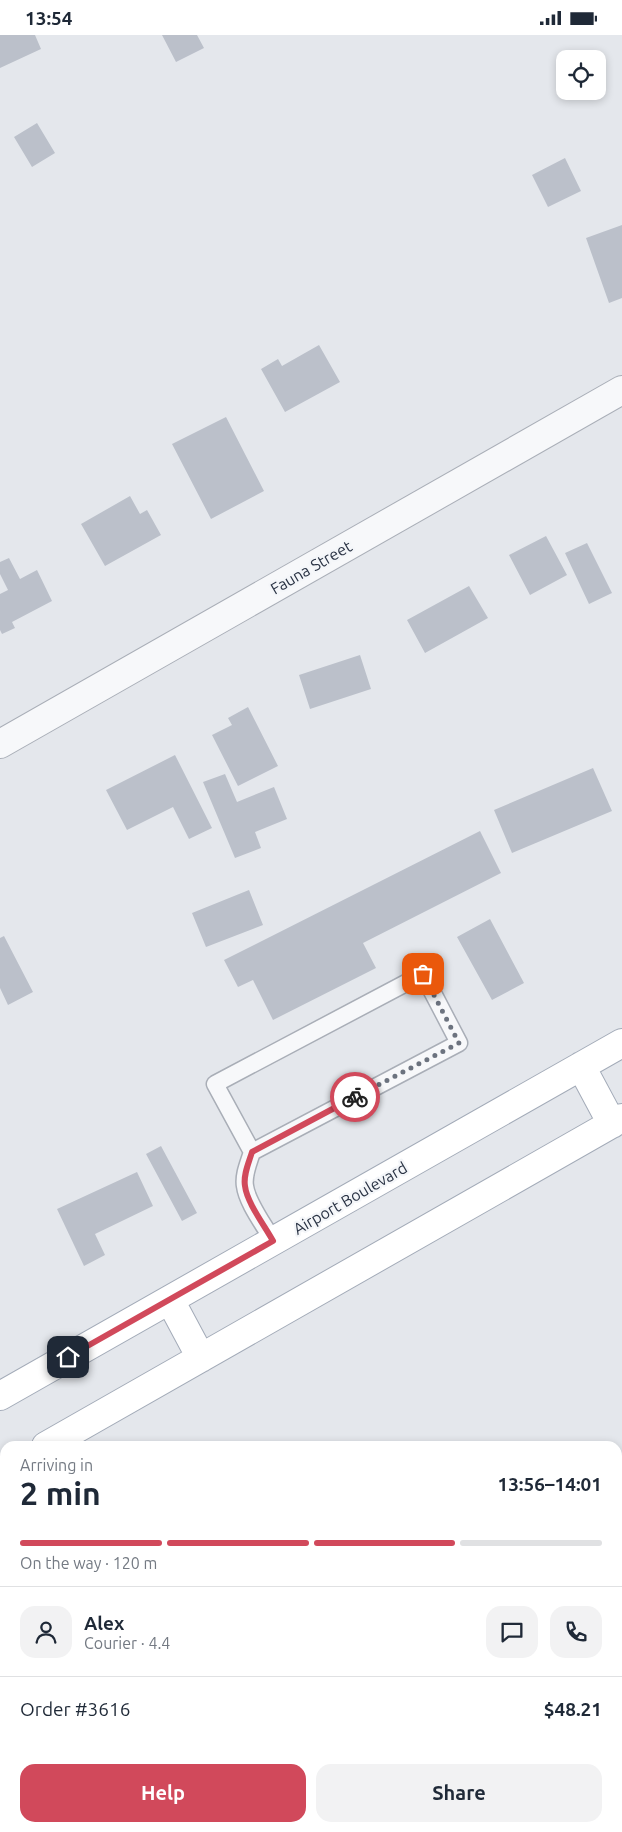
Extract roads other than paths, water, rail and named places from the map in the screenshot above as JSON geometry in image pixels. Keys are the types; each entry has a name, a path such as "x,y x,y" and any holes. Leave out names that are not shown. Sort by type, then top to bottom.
{"main road":[{"name":"Airport Boulevard","path":"0,1396 622,1043"},
{"path":"55,1441 617,1121 582,1067"},
{"path":"170,1300 201,1358"}],"street":[{"name":"Fauna Street","path":"0,744 622,390"}],"lane":[{"path":"252,1152 215,1084 423,974 459,1043 252,1152 244,1185 248,1198 273,1241"}]}
